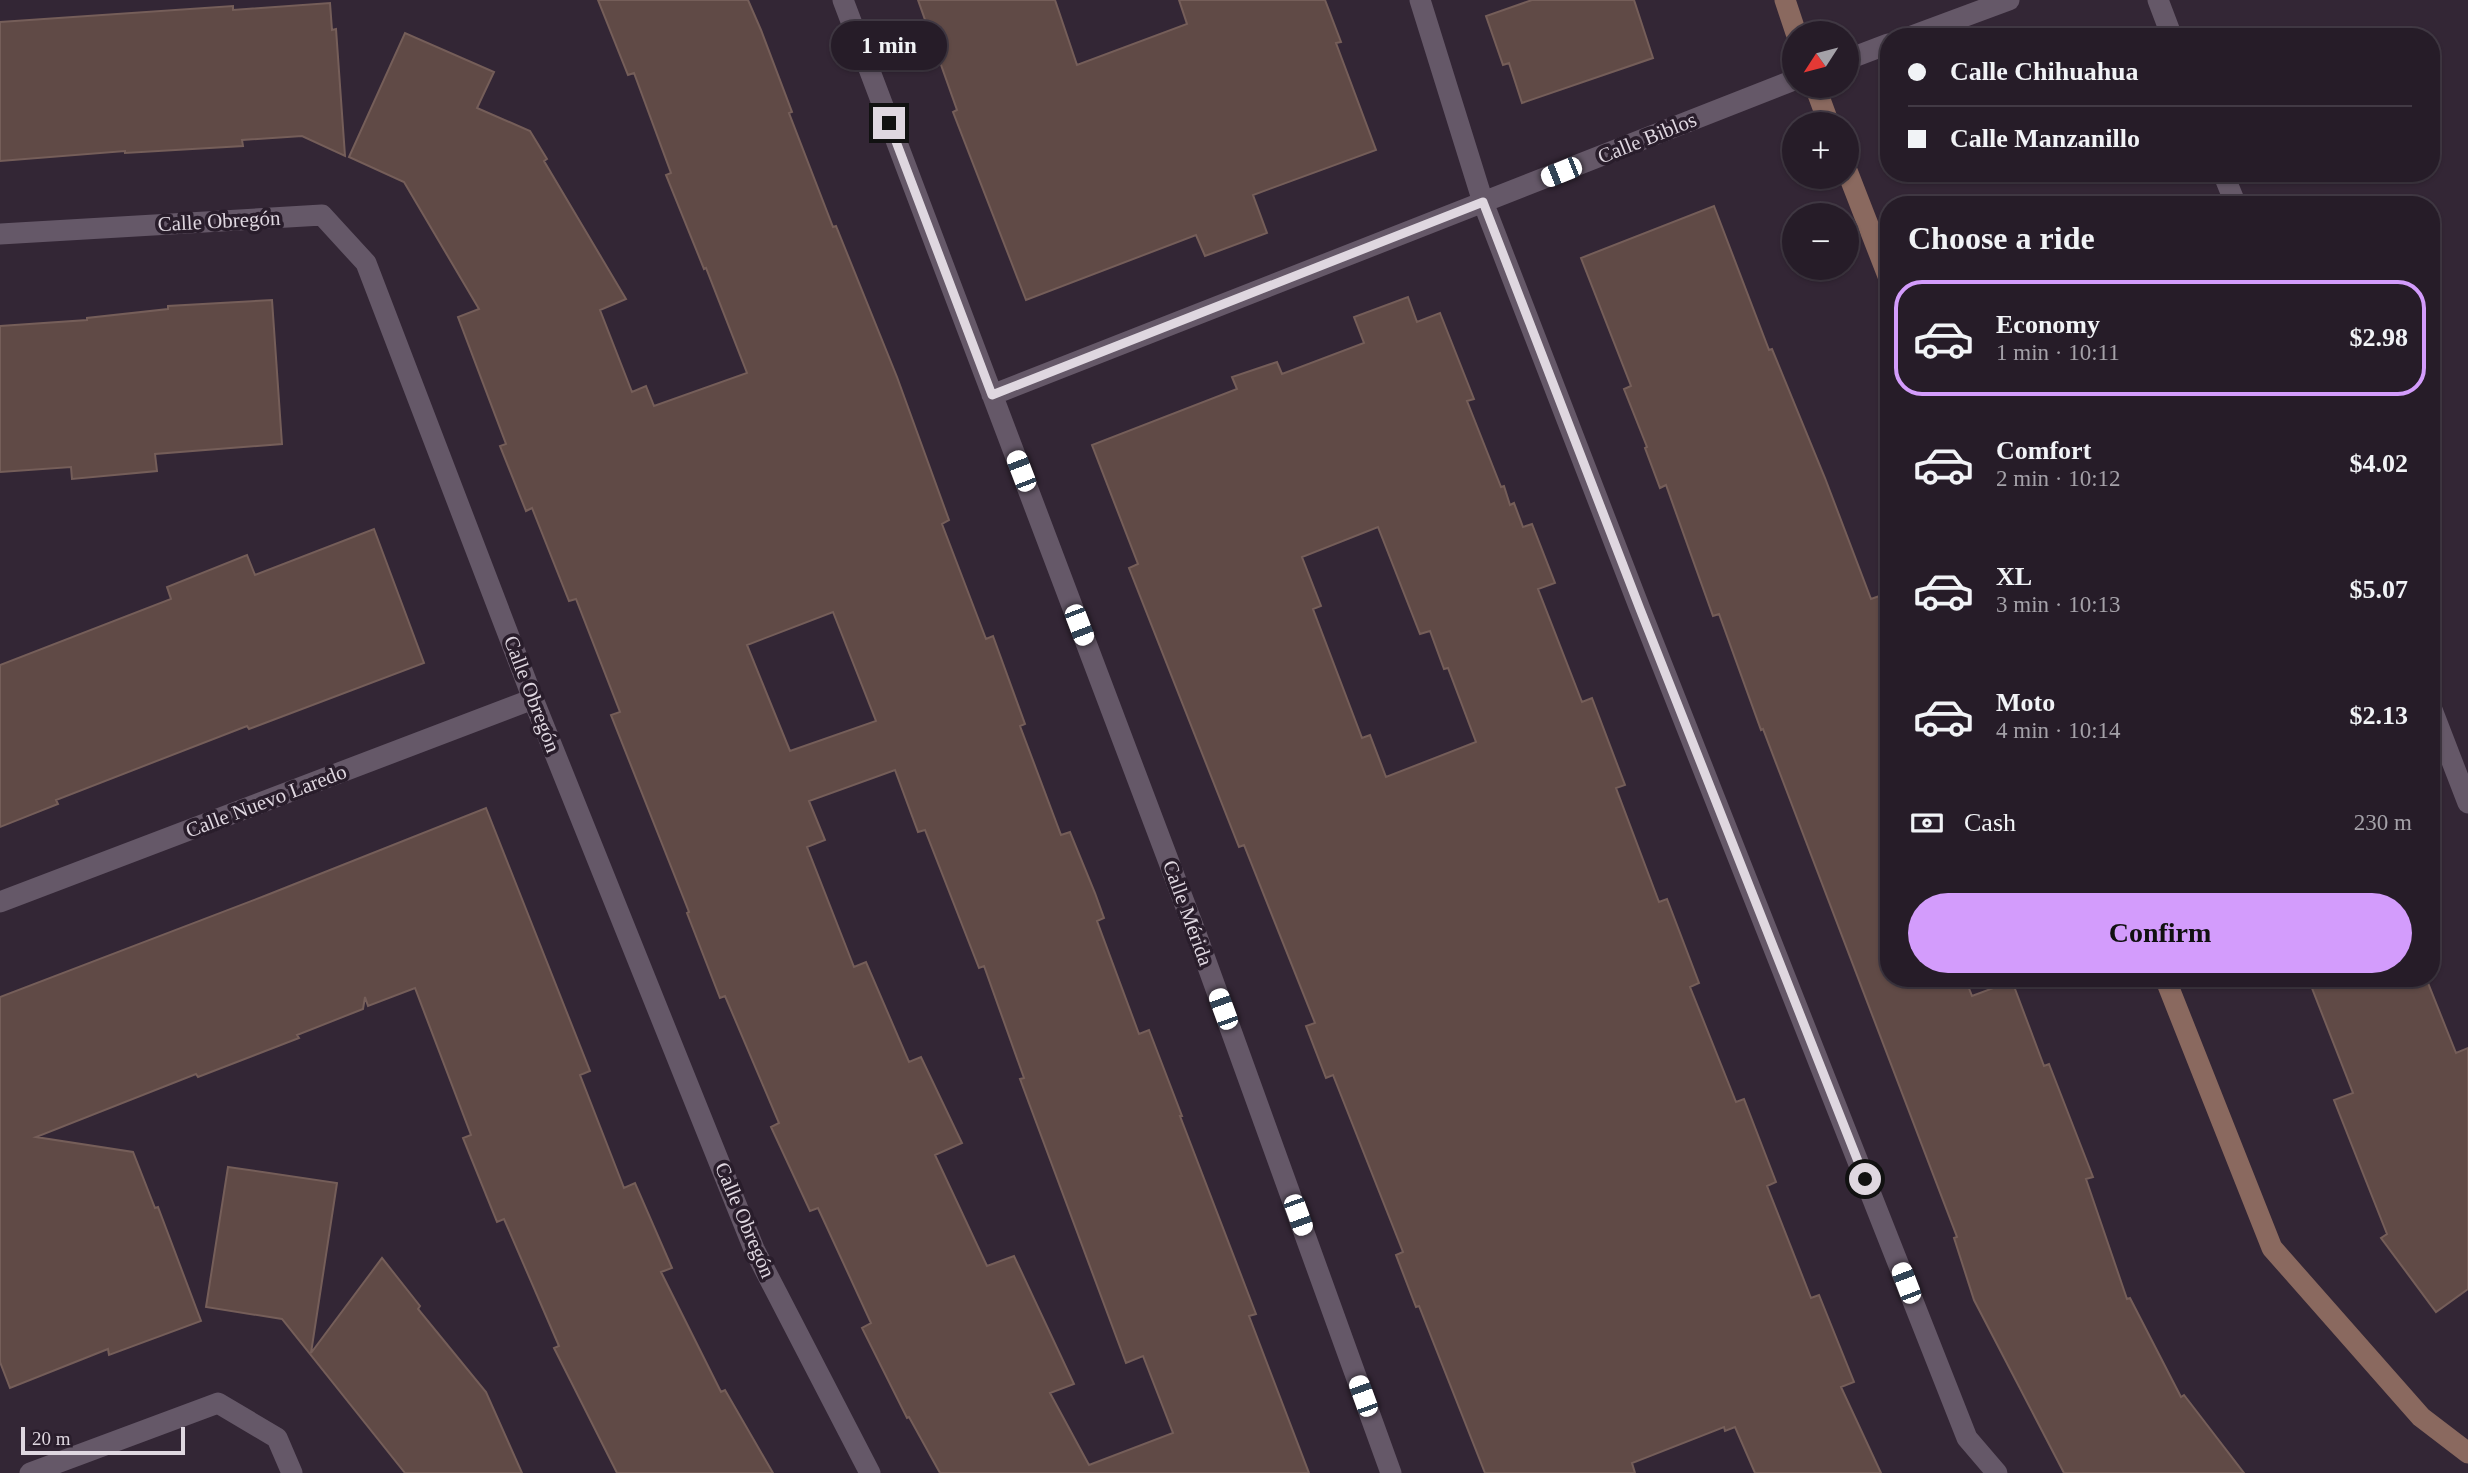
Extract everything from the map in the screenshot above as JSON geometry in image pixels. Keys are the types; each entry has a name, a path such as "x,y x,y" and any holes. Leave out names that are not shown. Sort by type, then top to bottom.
{"street":[{"name":"Calle Mérida","path":"843,0 1195,931 1391,1473"},
{"path":"1420,0 1483,202 1640,609 1967,1438 1997,1473"},
{"path":"1785,0 1792,21"},
{"path":"1933,28 2009,0"},
{"path":"2158,0 2169,28"},
{"path":"1859,55 1880,47"},
{"name":"Calle Biblos","path":"992,395 1782,84"},
{"path":"1854,189 1880,255"},
{"name":"Calle Obregón","path":"0,234 322,215 366,262 533,699 754,1250 870,1473"},
{"name":"Calle Nuevo Laredo","path":"0,902 533,699"},
{"path":"2440,730 2468,803"},
{"path":"2169,987 2272,1248 2420,1416 2468,1453"},
{"path":"30,1473 218,1403 277,1438 292,1473"}],"building":[{"path":"598,0 748,0 833,227 836,226 897,377 949,520 942,524 986,639 993,636 1025,724 1020,726 1061,835 1070,832 1104,918 1097,921 1139,1034 1149,1030 1182,1116 1256,1314 1249,1316 1309,1473 940,1473 909,1417 907,1418 862,1328 871,1323 818,1208 810,1211 771,1127 779,1123 725,996 720,998 611,715 620,712 576,599 569,601 532,508 526,511 500,446 506,444 458,317 479,309 404,182 349,157 405,33 494,72 477,108 530,131 547,159 544,161 626,299 600,310 632,392 646,386 654,406 747,373 666,175 671,173 634,73 628,75","holes":["833,612 876,721 790,751 747,645","895,770 918,832 925,830 979,968 984,966 1024,1078 1020,1079 1126,1363 1143,1356 1173,1433 1089,1465 1050,1393 1074,1384 1014,1256 987,1266 935,1155 962,1143 921,1057 909,1062 866,962 854,967 807,847 825,840 809,801"]},
{"path":"918,0 1055,0 1077,65 1187,24 1179,0 1325,0 1341,42 1336,43 1376,150 1253,195 1267,233 1205,256 1196,235 1026,300 953,112 957,110"},
{"path":"1532,0 1634,0 1653,58 1522,103 1509,63 1503,65 1486,16"},
{"path":"330,3 332,30 336,29 345,156 302,136 242,140 243,146 125,151 0,161 0,22 233,6 233,10"},
{"path":"1714,206 1769,350 1772,349 1825,478 1871,599 1880,596 1880,987 1968,987 1972,996 1996,987 2014,987 2044,1066 2049,1064 2093,1177 2086,1179 2127,1299 2130,1298 2181,1397 2184,1395 2244,1473 2064,1473 1974,1300 1954,1238 1957,1237 1763,729 1761,730 1719,614 1713,616 1666,485 1660,488 1624,389 1631,386 1581,258"},
{"path":"1408,297 1417,322 1440,313 1474,399 1467,401 1501,487 1504,486 1510,505 1514,503 1523,527 1532,524 1555,583 1538,589 1582,702 1592,698 1625,785 1616,788 1659,902 1667,899 1699,983 1690,987 1736,1102 1744,1099 1776,1182 1767,1186 1811,1298 1819,1295 1854,1382 1841,1387 1881,1473 1755,1473 1735,1427 1725,1431 1724,1427 1632,1463 1635,1473 1485,1473 1396,1255 1403,1252 1333,1075 1326,1078 1306,1026 1315,1023 1244,845 1239,847 1129,568 1138,564 1092,445 1237,389 1232,377 1277,362 1282,374 1364,343 1354,317","holes":["1378,527 1420,634 1430,631 1444,669 1448,668 1476,742 1386,777 1370,735 1362,738 1313,609 1321,606 1302,557"]},
{"path":"272,300 282,444 155,454 157,471 72,479 71,467 0,472 0,326 87,320 168,309 168,306"},
{"path":"374,529 424,663 249,729 247,726 56,800 58,804 0,827 0,665 171,599 167,587 247,555 255,575"},
{"path":"486,808 590,1071 580,1075 624,1188 635,1183 672,1268 661,1272 721,1392 725,1390 773,1473 617,1473 554,1348 559,1346 504,1219 497,1222 463,1138 471,1135 415,988 368,1006 365,997 363,1009 297,1035 299,1038 198,1077 196,1074 36,1137 133,1152 155,1208 158,1207 201,1321 109,1355 108,1349 10,1388 0,1362 0,997"},
{"path":"2312,987 2430,987 2456,1053 2468,1048 2468,1289 2436,1312 2381,1238 2387,1234 2334,1100 2353,1093"},
{"path":"228,1167 337,1183 311,1353 382,1258 420,1306 418,1309 486,1392 522,1473 405,1473 282,1319 206,1307"}],"route":[{"path":"889,123 992,395 1483,202 1865,1179"}]}
